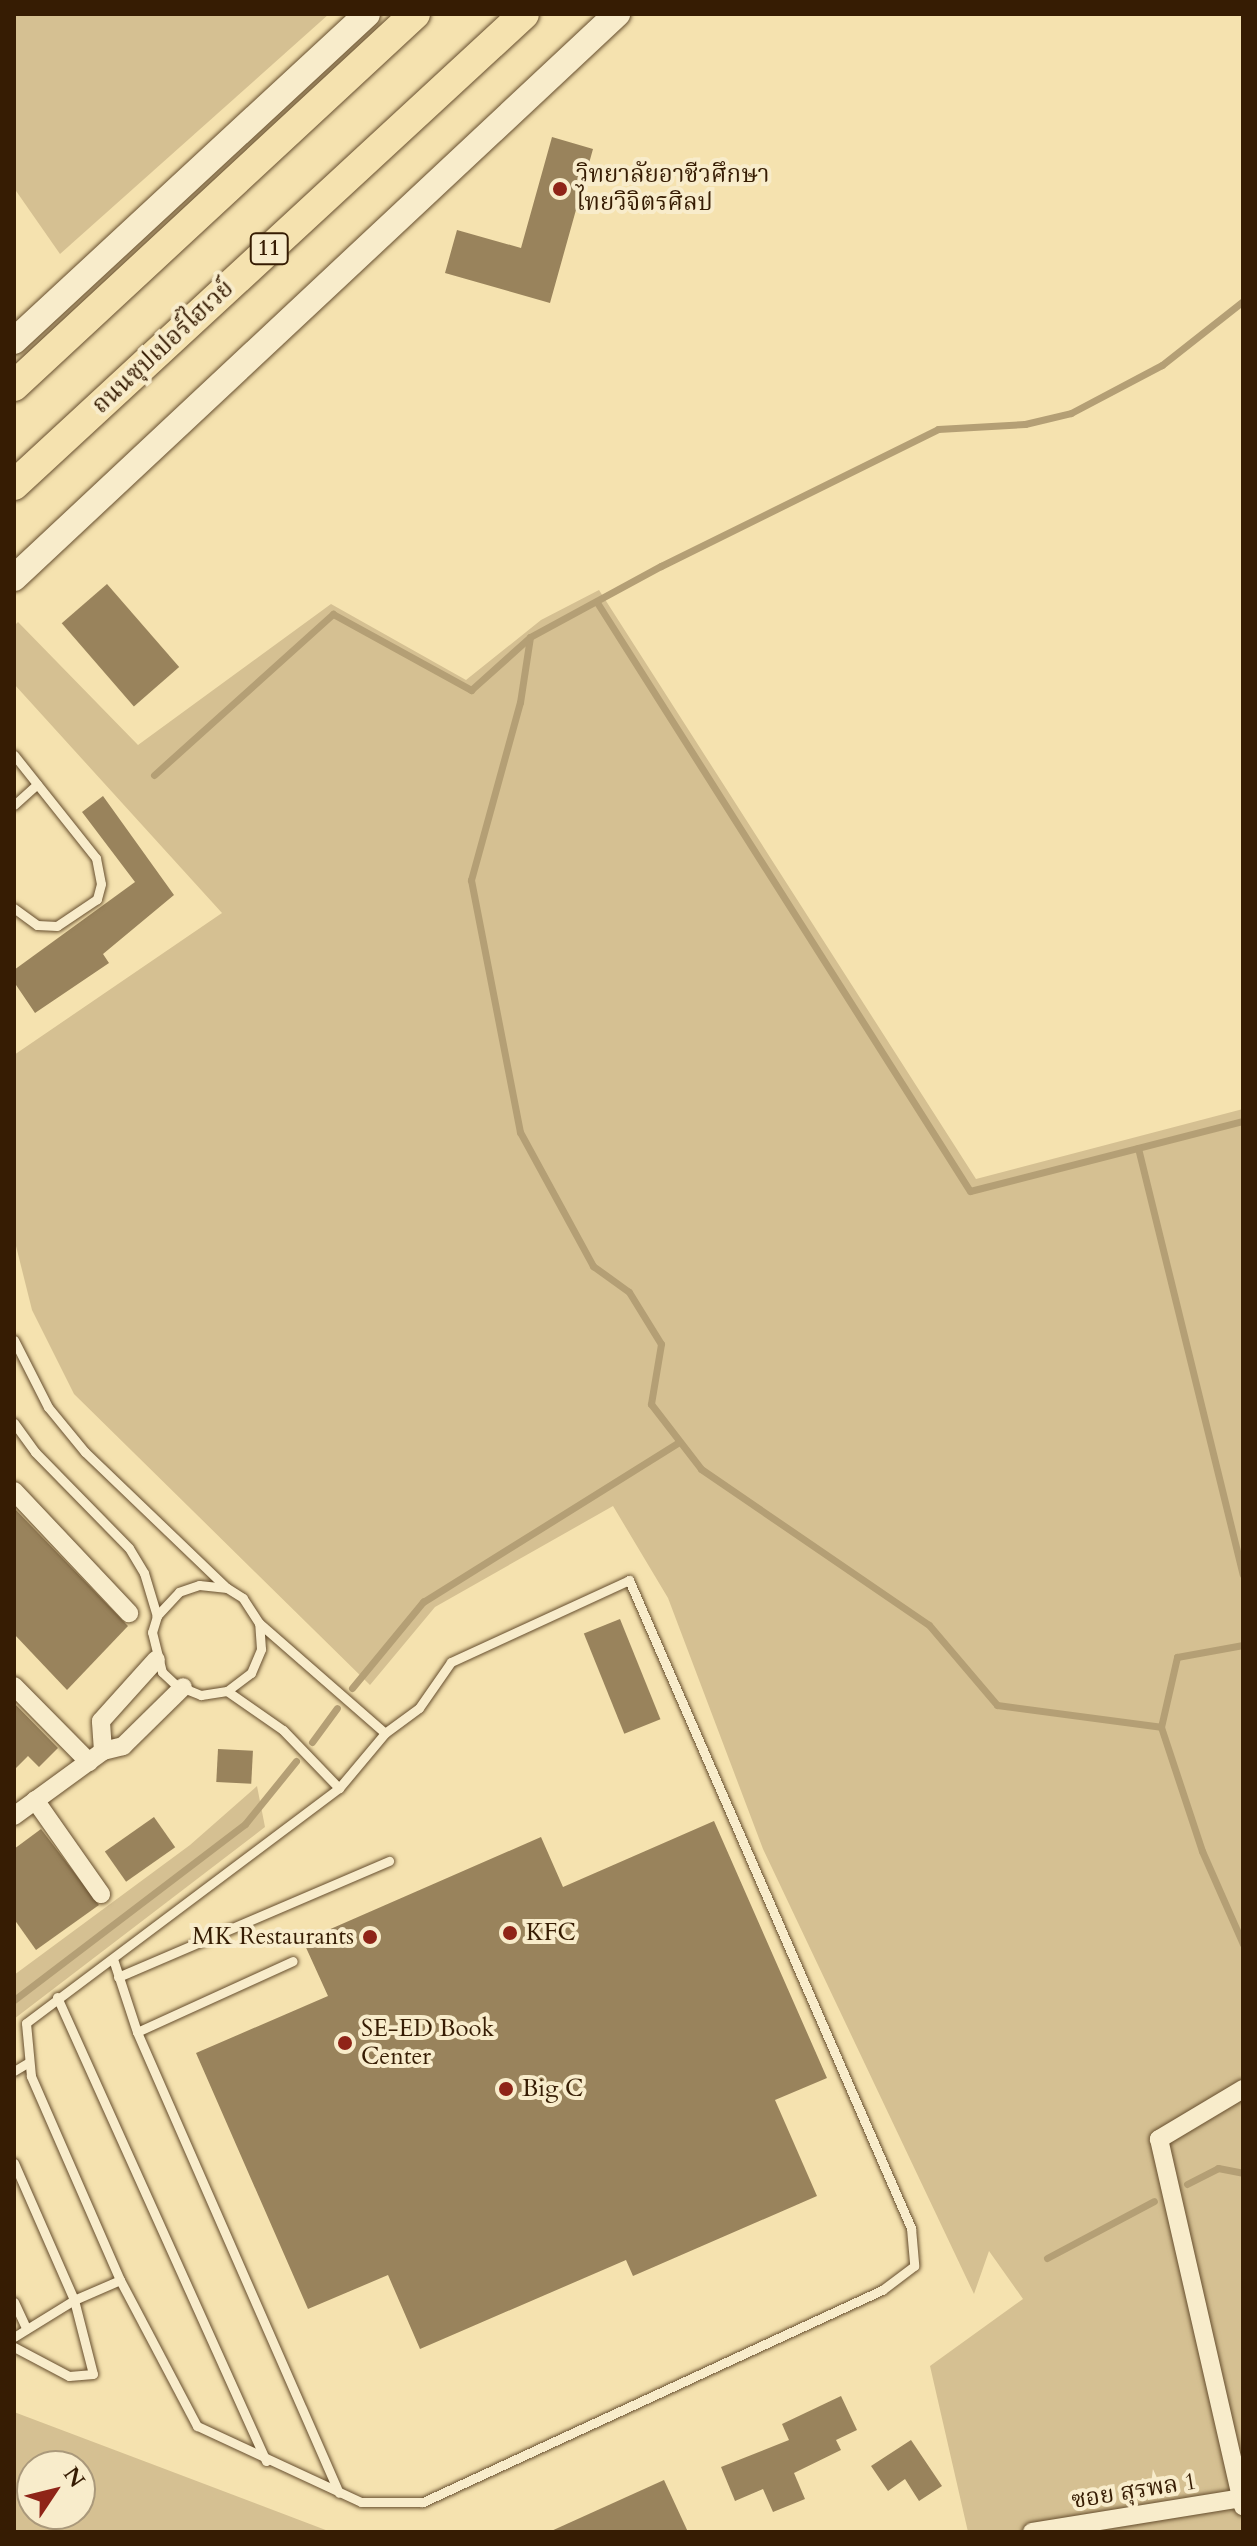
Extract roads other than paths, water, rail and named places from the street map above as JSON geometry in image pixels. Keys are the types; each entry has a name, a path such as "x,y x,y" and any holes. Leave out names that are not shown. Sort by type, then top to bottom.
{"highway":[{"path":"14,386 415,14"},
{"name":"ถนนซุปเปอร์ไฮเวย์","path":"14,485 524,14"}],"main road":[{"path":"14,341 367,14"},
{"path":"14,578 617,14"}],"street":[{"path":"14,1491 129,1613"},
{"path":"96,1756 101,1721 156,1660"},
{"path":"14,1686 96,1756"},
{"path":"14,1816 96,1756 123,1746 183,1687"},
{"path":"35,1800 101,1894"},
{"path":"1242,2501 1159,2139 1243,2089"},
{"name":"ซอย สุรพล 1","path":"1032,2532 1242,2501"}],"lane":[{"path":"14,755 96,858 101,884 97,899 57,926 37,925 14,908"},
{"path":"14,805 37,784"},
{"path":"14,1340 48,1407 85,1452 227,1588 243,1598 259,1623 385,1733"},
{"path":"14,1423 35,1452 129,1548 144,1573 157,1616"},
{"path":"629,1580 911,2228 914,2266 882,2290 423,2502 361,2502 266,2461 197,2426 120,2280 31,2076 26,2023 339,1788 385,1733 419,1708 451,1662 629,1580"},
{"path":"227,1588 199,1585 179,1592 157,1616 152,1632 156,1660 183,1687 201,1695 227,1691 251,1673 261,1649 259,1623"},
{"path":"227,1691 283,1730 339,1788"},
{"path":"118,1977 389,1861"},
{"path":"113,1959 137,2032 339,2493"},
{"path":"137,2032 293,1961"},
{"path":"57,1997 266,2461"},
{"path":"14,2071 29,2062"},
{"path":"14,2163 74,2300 93,2374 69,2376 14,2347"},
{"path":"14,2337 25,2326 120,2280"},
{"path":"14,2302 25,2326"}],"waterway":[{"path":"154,775 333,614 471,690 530,637 661,566 938,429 1025,424 1071,413 1162,365 1243,301"},
{"path":"598,604 970,1191 1243,1121"},
{"path":"530,637 520,702 471,880 520,1132 593,1266 629,1292 661,1344 651,1404 701,1469 929,1625 997,1705 1161,1727 1202,1851 1243,1944"},
{"path":"1138,1148 1243,1574"},
{"path":"352,1688 423,1602 679,1442"},
{"path":"1161,1727 1177,1657 1243,1645"},
{"path":"312,1742 337,1708"},
{"path":"14,2000 245,1824 296,1761"},
{"path":"1187,2184 1218,2168 1243,2173"},
{"path":"1047,2258 1154,2201"}],"place":[{"name":"วิทยาลัยอาชีวศึกษา ไทยวิจิตรศิลป","path":"560,189"},
{"name":"KFC","path":"510,1933"},
{"name":"MK Restaurants","path":"370,1937"},
{"name":"SE-ED Book Center","path":"345,2043"},
{"name":"Big C","path":"506,2089"}]}
